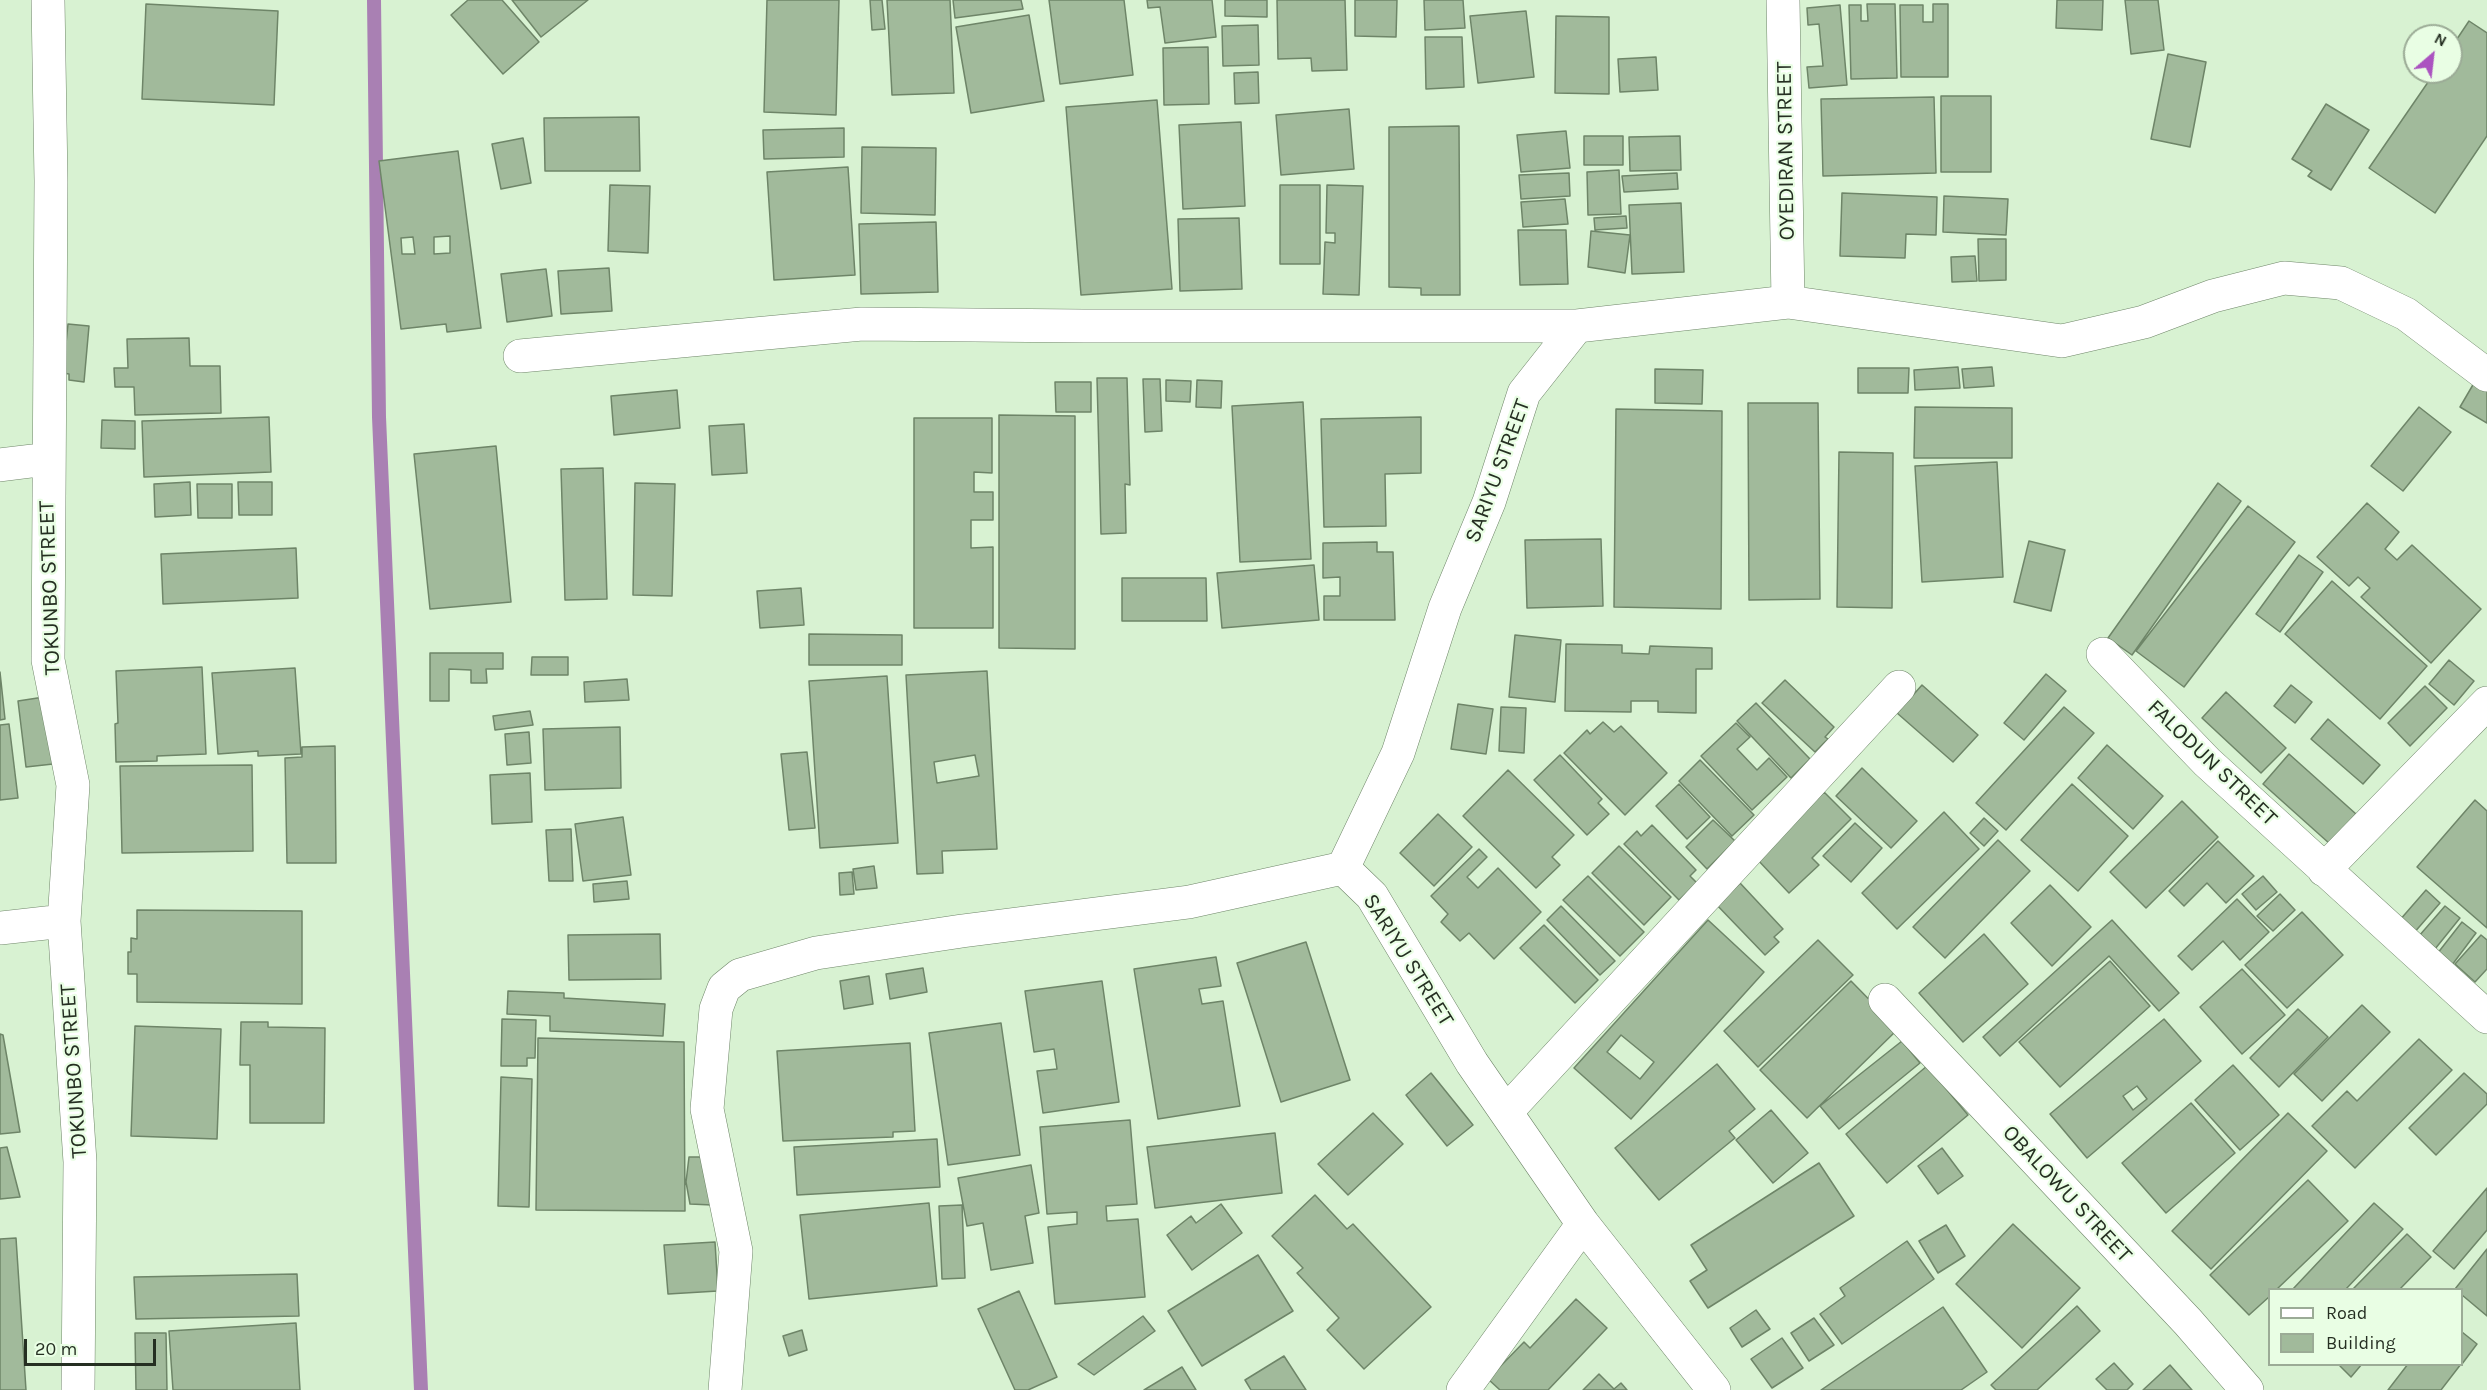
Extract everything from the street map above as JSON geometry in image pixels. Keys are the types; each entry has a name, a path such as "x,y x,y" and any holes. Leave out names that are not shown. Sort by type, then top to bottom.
{"street":[{"name":"TOKUNBO STREET","path":"48,0 51,181 48,660 73,785 64,921 80,1162 78,1390"},
{"name":"OYEDIRAN STREET","path":"1783,0 1788,302"},
{"path":"520,357 862,324 1577,326 1788,302 2062,341 2144,322 2213,296 2283,278 2341,283 2406,314 2487,375"},
{"name":"SARIYU STREET","path":"1577,326 1524,393 1489,502 1445,608 1398,753 1343,868 1372,896 1472,1063 1583,1224 1714,1390"},
{"path":"0,465 48,459"},
{"name":"FALODUN STREET","path":"2103,654 2207,762 2487,1017"},
{"path":"1506,1112 1899,687"},
{"path":"2324,870 2487,703"},
{"path":"725,1390 736,1251 707,1109 716,1009 724,988 740,975 816,953 962,931 1189,902 1343,868"},
{"path":"0,928 64,921"},
{"name":"OBALOWU STREET","path":"1885,1000 2188,1322 2247,1390"},
{"path":"1463,1390 1583,1224"}],"building":[{"path":"468,0 502,0 539,42 503,74 451,15"},
{"path":"512,0 588,0 541,37"},
{"path":"767,0 839,0 836,115 764,112"},
{"path":"870,0 882,0 885,29 872,30"},
{"path":"887,0 950,0 954,93 892,95"},
{"path":"953,0 1021,0 1023,9 955,18"},
{"path":"1049,0 1124,0 1133,75 1060,84"},
{"path":"1147,0 1212,0 1216,37 1165,43 1160,7 1148,8"},
{"path":"1225,0 1267,0 1267,17 1225,16"},
{"path":"1277,0 1345,0 1347,70 1312,71 1311,58 1278,59"},
{"path":"1355,0 1397,0 1396,37 1355,36"},
{"path":"1424,0 1463,0 1465,28 1425,30"},
{"path":"2057,0 2103,0 2102,30 2056,28"},
{"path":"2125,0 2158,0 2164,50 2131,54"},
{"path":"146,4 278,11 274,105 142,99"},
{"path":"1867,4 1895,4 1897,78 1851,79 1849,5 1861,5 1861,21 1868,21"},
{"path":"1933,4 1948,4 1948,77 1901,77 1900,5 1923,5 1923,22 1933,22"},
{"path":"1840,5 1847,85 1809,88 1807,67 1823,66 1819,24 1808,25 1807,8"},
{"path":"1526,11 1534,77 1478,83 1470,16"},
{"path":"1029,15 1044,101 971,113 956,27"},
{"path":"1556,16 1609,17 1609,94 1555,93"},
{"path":"2469,21 2487,33 2487,136 2435,213 2369,168 2427,84 2463,84 2463,30"},
{"path":"1258,25 1259,65 1223,66 1222,26"},
{"path":"1425,37 1462,37 1464,87 1426,89"},
{"path":"1208,47 1209,104 1164,105 1163,48"},
{"path":"2168,54 2206,62 2190,147 2151,139"},
{"path":"1656,57 1658,90 1620,92 1618,59"},
{"path":"1258,72 1259,103 1235,104 1234,73"},
{"path":"1941,96 1991,96 1991,172 1941,172"},
{"path":"1934,97 1936,173 1823,176 1821,99"},
{"path":"1157,100 1172,289 1081,295 1066,107"},
{"path":"2326,104 2369,130 2331,190 2308,176 2312,171 2292,159"},
{"path":"1349,109 1354,169 1281,175 1276,115"},
{"path":"639,117 640,171 545,171 544,118"},
{"path":"1241,122 1245,206 1183,209 1179,125"},
{"path":"1459,126 1460,295 1421,295 1421,288 1389,287 1389,127"},
{"path":"844,128 844,157 764,159 763,130"},
{"path":"1566,131 1570,168 1521,172 1517,135"},
{"path":"1584,136 1623,136 1623,165 1584,165"},
{"path":"1680,136 1681,170 1630,171 1629,137"},
{"path":"523,138 531,183 501,189 492,144"},
{"path":"862,147 936,148 935,215 861,213"},
{"path":"458,151 481,328 447,332 446,324 401,329 379,161","holes":["450,236 450,253 434,254 434,237","413,237 415,254 402,254 401,238"]},
{"path":"848,167 855,275 774,280 767,172"},
{"path":"1619,170 1621,214 1588,215 1587,172"},
{"path":"1569,173 1570,196 1521,199 1519,175"},
{"path":"1677,173 1678,189 1624,192 1622,176"},
{"path":"610,185 650,186 648,253 608,251"},
{"path":"1280,185 1320,185 1320,264 1280,264"},
{"path":"1327,185 1363,186 1359,295 1323,294 1325,242 1335,243 1335,233 1326,233"},
{"path":"1842,193 1937,197 1936,235 1906,234 1905,258 1840,256"},
{"path":"1944,196 2008,199 2006,235 1943,232"},
{"path":"1565,199 1568,224 1523,227 1521,202"},
{"path":"1681,203 1684,272 1632,274 1629,205"},
{"path":"1626,216 1627,228 1595,230 1594,218"},
{"path":"1239,218 1242,289 1180,291 1178,219"},
{"path":"936,222 938,292 861,294 859,224"},
{"path":"1518,230 1566,230 1568,284 1520,285"},
{"path":"1591,231 1630,235 1625,273 1588,267"},
{"path":"1978,239 2006,239 2006,280 1979,281"},
{"path":"1975,256 1977,281 1952,282 1951,257"},
{"path":"609,268 612,311 561,314 558,271"},
{"path":"546,269 552,316 507,322 501,274"},
{"path":"68,324 89,326 84,382 69,380 69,374 63,373"},
{"path":"189,338 190,366 220,366 221,413 135,415 134,387 115,387 114,368 128,368 127,339"},
{"path":"1958,367 1960,388 1915,390 1914,370"},
{"path":"1992,367 1994,386 1964,388 1962,369"},
{"path":"1858,368 1909,368 1908,393 1858,393"},
{"path":"1655,369 1703,370 1702,404 1655,403"},
{"path":"1097,378 1127,378 1130,485 1125,484 1126,533 1101,534"},
{"path":"1143,379 1160,379 1162,431 1145,432"},
{"path":"1166,380 1191,381 1190,402 1166,401"},
{"path":"1197,380 1222,381 1221,408 1196,407"},
{"path":"1055,382 1091,382 1091,412 1056,412"},
{"path":"2474,383 2487,391 2487,423 2460,407"},
{"path":"677,390 680,428 614,435 611,396"},
{"path":"1303,402 1311,559 1240,562 1232,406"},
{"path":"1748,403 1818,403 1820,599 1749,600"},
{"path":"1915,407 2012,408 2012,458 1914,458"},
{"path":"2419,407 2451,432 2403,491 2371,466"},
{"path":"1616,409 1722,411 1721,609 1614,607"},
{"path":"999,415 1075,416 1075,649 999,648"},
{"path":"269,417 271,472 144,477 142,421"},
{"path":"1421,417 1421,473 1385,474 1386,526 1324,527 1321,419"},
{"path":"914,418 992,418 992,473 974,472 974,492 993,492 993,520 971,520 971,548 993,547 993,628 914,628"},
{"path":"102,420 135,421 135,449 101,448"},
{"path":"744,424 747,473 712,475 709,426"},
{"path":"496,446 511,602 430,609 414,454"},
{"path":"1839,452 1893,453 1892,608 1837,607"},
{"path":"1997,462 2003,577 1922,582 1915,466"},
{"path":"603,468 607,599 565,600 561,469"},
{"path":"190,482 191,515 155,517 154,484"},
{"path":"238,482 272,482 272,515 239,515"},
{"path":"635,483 675,484 672,596 633,595"},
{"path":"2218,483 2241,501 2132,655 2108,638"},
{"path":"197,484 232,484 232,518 198,518"},
{"path":"2367,503 2399,532 2385,549 2397,560 2412,545 2481,609 2431,663 2361,597 2370,588 2358,577 2349,586 2317,557"},
{"path":"2248,506 2295,542 2184,687 2136,651"},
{"path":"1601,539 1603,606 1527,608 1525,540"},
{"path":"2029,541 2065,550 2051,611 2014,602"},
{"path":"1377,542 1377,552 1393,552 1395,620 1324,620 1324,596 1340,596 1340,577 1323,578 1323,543"},
{"path":"296,548 298,598 163,604 161,554"},
{"path":"2299,555 2323,572 2280,632 2256,614"},
{"path":"1314,565 1319,620 1222,628 1217,573"},
{"path":"1122,578 1206,578 1207,621 1122,621"},
{"path":"2332,581 2427,666 2380,719 2285,634"},
{"path":"801,588 804,625 760,628 757,591"},
{"path":"809,634 902,635 902,665 809,665"},
{"path":"1515,635 1561,640 1555,702 1509,697"},
{"path":"1566,644 1622,645 1622,653 1649,654 1650,646 1712,648 1712,669 1696,669 1696,713 1658,712 1658,701 1631,701 1631,712 1565,711"},
{"path":"430,653 503,653 503,669 486,669 487,683 471,683 471,670 449,669 449,701 430,701"},
{"path":"532,657 568,657 568,675 531,675"},
{"path":"2449,660 2474,681 2454,705 2429,684"},
{"path":"202,667 206,754 157,756 157,761 116,762 115,724 118,723 116,671"},
{"path":"295,668 301,754 258,756 258,751 218,754 212,673"},
{"path":"987,671 997,849 942,851 943,873 917,874 906,675","holes":["975,755 979,776 937,783 934,762"]},
{"path":"0,672 5,719 0,720"},
{"path":"2046,674 2066,691 2024,740 2004,723"},
{"path":"887,676 898,843 820,848 809,681"},
{"path":"627,679 629,700 585,702 584,682"},
{"path":"1785,680 1834,727 1825,737 1828,739 1815,752 1762,703"},
{"path":"1922,685 1978,735 1953,762 1897,713"},
{"path":"2291,685 2312,702 2295,723 2274,706"},
{"path":"2425,686 2447,708 2410,746 2388,723"},
{"path":"2226,692 2286,748 2261,773 2202,718"},
{"path":"44,697 53,764 26,767 18,701"},
{"path":"1756,703 1810,759 1791,778 1737,721"},
{"path":"1458,704 1493,709 1486,754 1451,749"},
{"path":"1501,707 1526,708 1524,753 1499,751"},
{"path":"2064,707 2094,733 2006,830 1976,803"},
{"path":"530,711 533,725 495,730 493,716"},
{"path":"2328,719 2380,765 2363,784 2311,739"},
{"path":"1603,722 1614,732 1621,726 1667,773 1625,815 1564,753 1587,730 1590,734"},
{"path":"1736,723 1750,737 1737,749 1757,770 1769,758 1787,777 1752,810 1701,756"},
{"path":"9,724 18,798 0,800 0,725"},
{"path":"620,727 621,788 545,790 543,729"},
{"path":"529,732 531,763 507,765 505,734"},
{"path":"2107,745 2163,796 2133,829 2078,778"},
{"path":"335,746 336,863 287,863 285,758 302,757 302,747"},
{"path":"807,752 815,828 789,830 781,754"},
{"path":"2289,754 2356,814 2330,844 2263,784"},
{"path":"1560,755 1602,799 1598,803 1609,814 1587,835 1534,780"},
{"path":"1700,760 1754,815 1732,836 1679,781"},
{"path":"252,765 253,851 122,853 120,766"},
{"path":"1862,768 1917,821 1891,848 1836,796"},
{"path":"1508,770 1574,835 1552,857 1560,865 1536,888 1463,816"},
{"path":"530,773 532,822 492,824 490,775"},
{"path":"1679,784 1710,817 1687,839 1656,806"},
{"path":"2072,784 2128,836 2078,891 2021,840"},
{"path":"1824,792 1851,819 1812,858 1819,865 1789,893 1756,858"},
{"path":"2475,800 2487,811 2487,928 2417,867"},
{"path":"2182,801 2218,837 2146,908 2110,872"},
{"path":"1944,812 1979,849 1897,929 1862,893"},
{"path":"1438,814 1472,847 1434,886 1400,853"},
{"path":"623,817 631,875 583,881 575,824"},
{"path":"1984,818 1998,831 1984,846 1970,833"},
{"path":"1713,820 1735,841 1707,869 1686,847"},
{"path":"1855,823 1882,848 1851,882 1823,856"},
{"path":"1652,825 1696,870 1690,876 1697,883 1679,900 1624,844 1637,831 1641,836"},
{"path":"571,829 573,881 549,881 546,830"},
{"path":"1998,840 2030,871 1945,958 1913,927"},
{"path":"2218,841 2254,876 2226,903 2207,883 2184,906 2169,891"},
{"path":"1619,846 1671,897 1644,925 1592,873"},
{"path":"1479,849 1487,857 1467,877 1478,888 1498,868 1541,912 1494,959 1469,933 1460,941 1441,922 1448,914 1431,896"},
{"path":"874,866 877,888 856,890 853,869"},
{"path":"852,872 854,894 840,895 839,873"},
{"path":"1588,876 1644,932 1620,956 1563,900"},
{"path":"2263,876 2277,892 2256,910 2242,894"},
{"path":"627,881 629,899 594,902 593,884"},
{"path":"1740,883 1783,929 1774,937 1779,942 1765,955 1713,901 1730,893"},
{"path":"2050,885 2091,927 2052,966 2011,923"},
{"path":"2426,890 2440,903 2413,934 2399,921"},
{"path":"2280,894 2295,910 2273,931 2257,916"},
{"path":"2237,899 2269,932 2240,960 2223,941 2192,970 2178,956"},
{"path":"1561,906 1615,961 1600,975 1547,920"},
{"path":"2445,906 2460,918 2435,949 2419,936"},
{"path":"137,910 302,911 302,1004 137,1002 137,974 128,974 128,952 131,952 131,938 137,939"},
{"path":"2302,912 2343,955 2287,1008 2245,965"},
{"path":"1708,920 1764,972 1631,1119 1574,1068","holes":["1621,1035 1654,1062 1640,1079 1607,1052"]},
{"path":"2112,920 2179,993 2159,1011 2109,956 2000,1056 1983,1037"},
{"path":"2462,922 2476,933 2452,965 2437,954"},
{"path":"1544,925 1598,980 1575,1003 1520,948"},
{"path":"660,934 661,979 569,980 568,935"},
{"path":"1984,934 2028,984 1963,1042 1919,993"},
{"path":"2481,935 2487,940 2487,969 2475,982 2455,964"},
{"path":"1818,940 1853,975 1758,1067 1724,1031"},
{"path":"1306,942 1350,1080 1281,1102 1237,963"},
{"path":"1216,957 1221,986 1199,989 1202,1004 1223,1001 1240,1106 1158,1119 1134,969"},
{"path":"2110,961 2150,1006 2060,1087 2019,1042"},
{"path":"923,968 927,992 890,999 886,974"},
{"path":"2242,969 2285,1015 2242,1054 2200,1007"},
{"path":"869,976 873,1004 844,1009 840,981"},
{"path":"1102,981 1119,1102 1043,1113 1037,1071 1057,1069 1054,1049 1034,1052 1025,991"},
{"path":"1851,981 1898,1029 1807,1118 1760,1070"},
{"path":"508,991 564,993 564,998 665,1004 663,1036 550,1031 550,1016 507,1014"},
{"path":"2362,1005 2390,1032 2322,1101 2294,1074"},
{"path":"2298,1009 2328,1037 2279,1087 2250,1058"},
{"path":"502,1019 536,1020 535,1058 527,1058 527,1066 501,1066"},
{"path":"2164,1019 2201,1061 2087,1158 2050,1114","holes":["2137,1086 2147,1099 2133,1110 2123,1096"]},
{"path":"241,1022 268,1022 268,1027 325,1028 324,1123 250,1123 250,1065 240,1065"},
{"path":"1001,1023 1020,1155 948,1165 929,1033"},
{"path":"135,1026 221,1029 217,1139 131,1136"},
{"path":"0,1034 3,1035 20,1132 0,1134"},
{"path":"538,1038 684,1042 685,1211 536,1210"},
{"path":"2419,1039 2452,1070 2355,1168 2312,1126 2347,1091 2357,1101"},
{"path":"1902,1041 1920,1063 1839,1129 1820,1106"},
{"path":"910,1043 915,1131 893,1132 893,1137 783,1141 777,1051"},
{"path":"1717,1064 1755,1109 1729,1131 1735,1138 1659,1200 1615,1148"},
{"path":"2233,1065 2279,1115 2240,1150 2195,1100"},
{"path":"1927,1066 1968,1115 1887,1183 1846,1134"},
{"path":"1431,1073 1473,1125 1447,1146 1406,1095"},
{"path":"2464,1073 2487,1094 2487,1104 2436,1155 2409,1128"},
{"path":"501,1077 532,1079 529,1207 498,1206"},
{"path":"2191,1103 2235,1153 2166,1213 2122,1163"},
{"path":"1771,1110 1808,1153 1773,1183 1736,1140"},
{"path":"1373,1113 1403,1144 1348,1195 1318,1164"},
{"path":"2288,1113 2327,1151 2211,1269 2172,1231"},
{"path":"1130,1120 1137,1204 1106,1206 1107,1221 1138,1219 1145,1297 1055,1304 1048,1227 1077,1224 1077,1212 1047,1214 1040,1127"},
{"path":"1275,1133 1282,1193 1155,1208 1147,1147"},
{"path":"937,1139 940,1187 797,1195 794,1147"},
{"path":"7,1147 20,1197 0,1199 0,1148"},
{"path":"1942,1148 1963,1176 1938,1194 1918,1166"},
{"path":"689,1157 712,1157 712,1205 690,1204 686,1182"},
{"path":"1819,1163 1854,1216 1708,1308 1690,1281 1707,1270 1691,1245"},
{"path":"1031,1165 1039,1213 1025,1216 1033,1263 991,1270 983,1223 967,1226 958,1178"},
{"path":"2308,1180 2348,1221 2278,1288 2268,1288 2268,1298 2249,1315 2210,1275"},
{"path":"2487,1188 2487,1230 2454,1269 2433,1251"},
{"path":"1315,1195 1347,1229 1353,1224 1431,1307 1364,1369 1327,1330 1339,1318 1297,1273 1303,1268 1272,1236"},
{"path":"929,1203 937,1286 809,1299 800,1215"},
{"path":"2374,1203 2403,1229 2347,1288 2294,1288"},
{"path":"1221,1204 1242,1233 1192,1270 1167,1235 1191,1216 1196,1223"},
{"path":"962,1205 965,1278 942,1279 939,1206"},
{"path":"2013,1224 2080,1288 2022,1348 1956,1284"},
{"path":"1946,1225 1965,1256 1938,1273 1919,1241"},
{"path":"2407,1234 2431,1257 2401,1288 2354,1288"},
{"path":"16,1238 26,1390 0,1390 0,1239"},
{"path":"1907,1241 1934,1279 1842,1344 1820,1314 1845,1296 1840,1288"},
{"path":"715,1242 718,1291 668,1294 664,1245"},
{"path":"2487,1249 2487,1316 2463,1296 2463,1288 2456,1288"},
{"path":"1258,1255 1293,1311 1202,1366 1168,1311"},
{"path":"297,1274 299,1316 136,1319 134,1277"},
{"path":"1019,1291 1057,1377 1028,1390 1015,1390 978,1309"},
{"path":"1576,1299 1607,1328 1548,1390 1500,1390 1488,1379 1524,1342 1530,1348"},
{"path":"2077,1306 2100,1331 2037,1390 1996,1390 1991,1385"},
{"path":"1943,1307 1987,1372 1961,1390 1821,1390"},
{"path":"1756,1310 1770,1329 1742,1347 1730,1328"},
{"path":"1143,1316 1155,1331 1094,1375 1078,1364"},
{"path":"1814,1318 1834,1345 1809,1361 1791,1333"},
{"path":"296,1323 300,1390 173,1390 169,1331"},
{"path":"802,1330 807,1350 789,1356 783,1336"},
{"path":"135,1333 166,1333 167,1390 136,1390"},
{"path":"2463,1333 2477,1344 2463,1363"},
{"path":"1782,1338 1803,1368 1772,1388 1751,1359"},
{"path":"1284,1356 1306,1390 1251,1390 1245,1380"},
{"path":"2114,1363 2133,1384 2127,1390 2107,1390 2096,1379"},
{"path":"2170,1365 2192,1390 2143,1390"},
{"path":"2340,1366 2360,1366 2351,1377"},
{"path":"2406,1366 2459,1366 2441,1390 2388,1390"},
{"path":"1182,1367 1196,1390 1144,1390"},
{"path":"1599,1374 1614,1389 1621,1383 1627,1390 1583,1390"}],"waterway":[{"path":"374,0 379,417 421,1390"}]}
